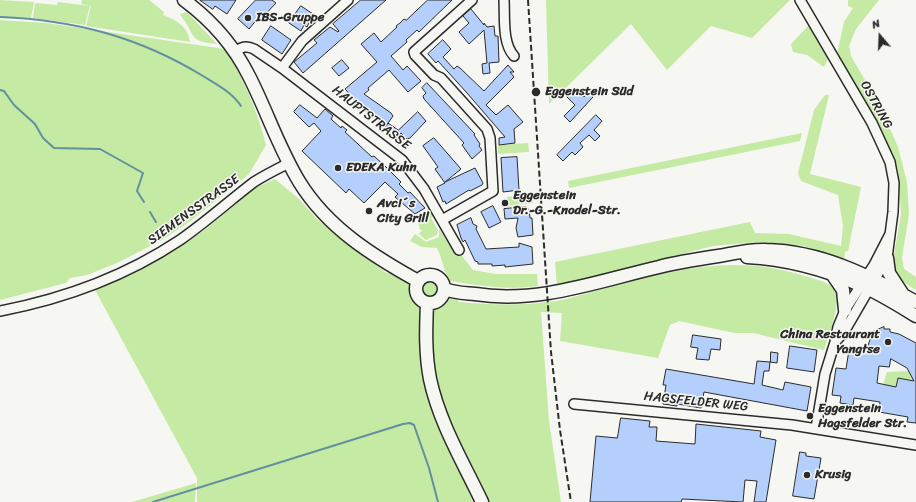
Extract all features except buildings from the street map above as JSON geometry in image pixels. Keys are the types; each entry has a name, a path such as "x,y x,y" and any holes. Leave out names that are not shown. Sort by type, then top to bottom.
{"street":[{"path":"184,0 210,22 234,52 248,74 288,163 315,204 338,228 387,264 418,281"},
{"path":"282,68 302,40 348,0"},
{"path":"442,220 493,191 490,138 487,129 441,78 434,75 415,55 414,52 472,0"},
{"path":"504,0 507,41 510,51 514,56"},
{"name":"OSTRING","path":"800,0 872,123 890,162 895,197 887,258 868,282"},
{"name":"HAUPTSTRASSE","path":"234,52 247,46 282,68 402,160 421,184 459,250"},
{"name":"SIEMENSSTRASSE","path":"0,311 78,290 126,270 179,241 255,182 288,163"},
{"name":"OSTRING","path":"868,282 890,234"},
{"path":"445,289 494,297 532,296 583,286 691,260 749,250 788,251 826,260 868,282 916,302"},
{"path":"720,255 757,257 789,262 868,282 916,316"},
{"path":"887,258 889,273 904,296"},
{"path":"832,274 843,290 845,310"},
{"path":"425,275 434,275 442,280 445,289 441,298 437,301 427,303 418,296 416,291 418,281 425,275"},
{"path":"816,428 825,374 838,328 845,310 868,282"},
{"path":"835,342 844,332 868,282"},
{"path":"427,303 426,346 433,391 444,424 482,502"},
{"name":"HAGSFELDER WEG","path":"574,404 816,428 916,445"}],"green space":[{"path":"0,0 34,2 31,18 0,17"},
{"path":"82,0 149,0 164,12 163,15 181,24 189,36 190,42 86,26 91,6 81,4"},
{"path":"546,0 790,0 752,38 711,26 667,70 631,24 549,104"},
{"path":"848,0 879,0 856,29 849,46 851,56 880,106 898,147 907,182 909,214 902,258 904,269 916,277 916,290 900,280 895,273 893,261 901,214 898,168 879,125 837,54 844,22 853,8 848,6"},
{"path":"58,2 90,6 85,25 33,18 35,3 57,5"},
{"path":"187,12 217,44 201,41 194,36 180,14"},
{"path":"0,20 46,23 225,49 249,95 266,145 249,174 189,222 162,240 117,263 87,275 70,278 66,283 0,300"},
{"path":"809,25 828,59 824,67 807,55 793,52 791,44"},
{"path":"825,95 829,95 810,174 861,187 848,251 845,252 844,260 804,246 761,242 713,246 557,286 555,262 750,222 755,233 789,234 841,246 843,226 838,195 801,181 798,173 814,110"},
{"path":"802,133 800,141 569,188 568,181"},
{"path":"528,143 529,152 498,154 498,145"},
{"path":"275,179 299,199 316,218 341,239 388,274 390,270 412,283 422,306 435,304 447,298 456,296 459,302 471,303 544,303 680,270 727,265 776,269 828,284 834,289 836,295 837,302 834,319 824,350 753,333 734,333 679,321 670,325 658,358 560,341 562,313 541,312 549,421 561,502 489,502 450,420 438,424 473,502 197,502 197,478 95,290 151,264 202,232 255,188"},
{"path":"532,194 533,203 507,206 507,197"},
{"path":"430,208 434,216 431,218 438,230 437,235 426,240 419,234 422,230 420,230 417,218"},
{"path":"439,229 456,256 462,256 473,270 496,274 537,274 538,286 483,286 450,281 437,248 422,247 410,241 415,234 426,242 439,237"},
{"path":"430,278 437,281 440,288 437,295 430,298 423,295 420,288 423,281"},
{"path":"909,371 916,381 898,378 896,387 883,385 887,372"},
{"path":"196,483 195,502 132,502"}],"waterway":[{"path":"0,17 54,22 106,33 130,41 179,62 203,76 229,93 241,106"},
{"path":"0,90 4,91 14,105 35,124 43,138 54,148 100,149 143,173 137,191 144,202"},
{"path":"150,212 156,222"},
{"path":"153,502 410,423 414,425 429,468 438,502"}],"railway":[{"path":"528,0 551,352 560,430 571,502"}],"place":[{"name":"IBS-Gruppe","path":"248,18"},
{"name":"Eggenstein Süd","path":"536,92"},
{"name":"EDEKA Kuhn","path":"338,168"},
{"name":"Eggenstein Dr.-G.-Knodel-Str.","path":"505,203"},
{"name":"Avci´s City Grill","path":"369,211"},
{"name":"China Restaurant Yangtse","path":"888,342"},
{"name":"Eggenstein Hagsfelder Str.","path":"810,416"},
{"name":"Krusig","path":"807,475"}]}
